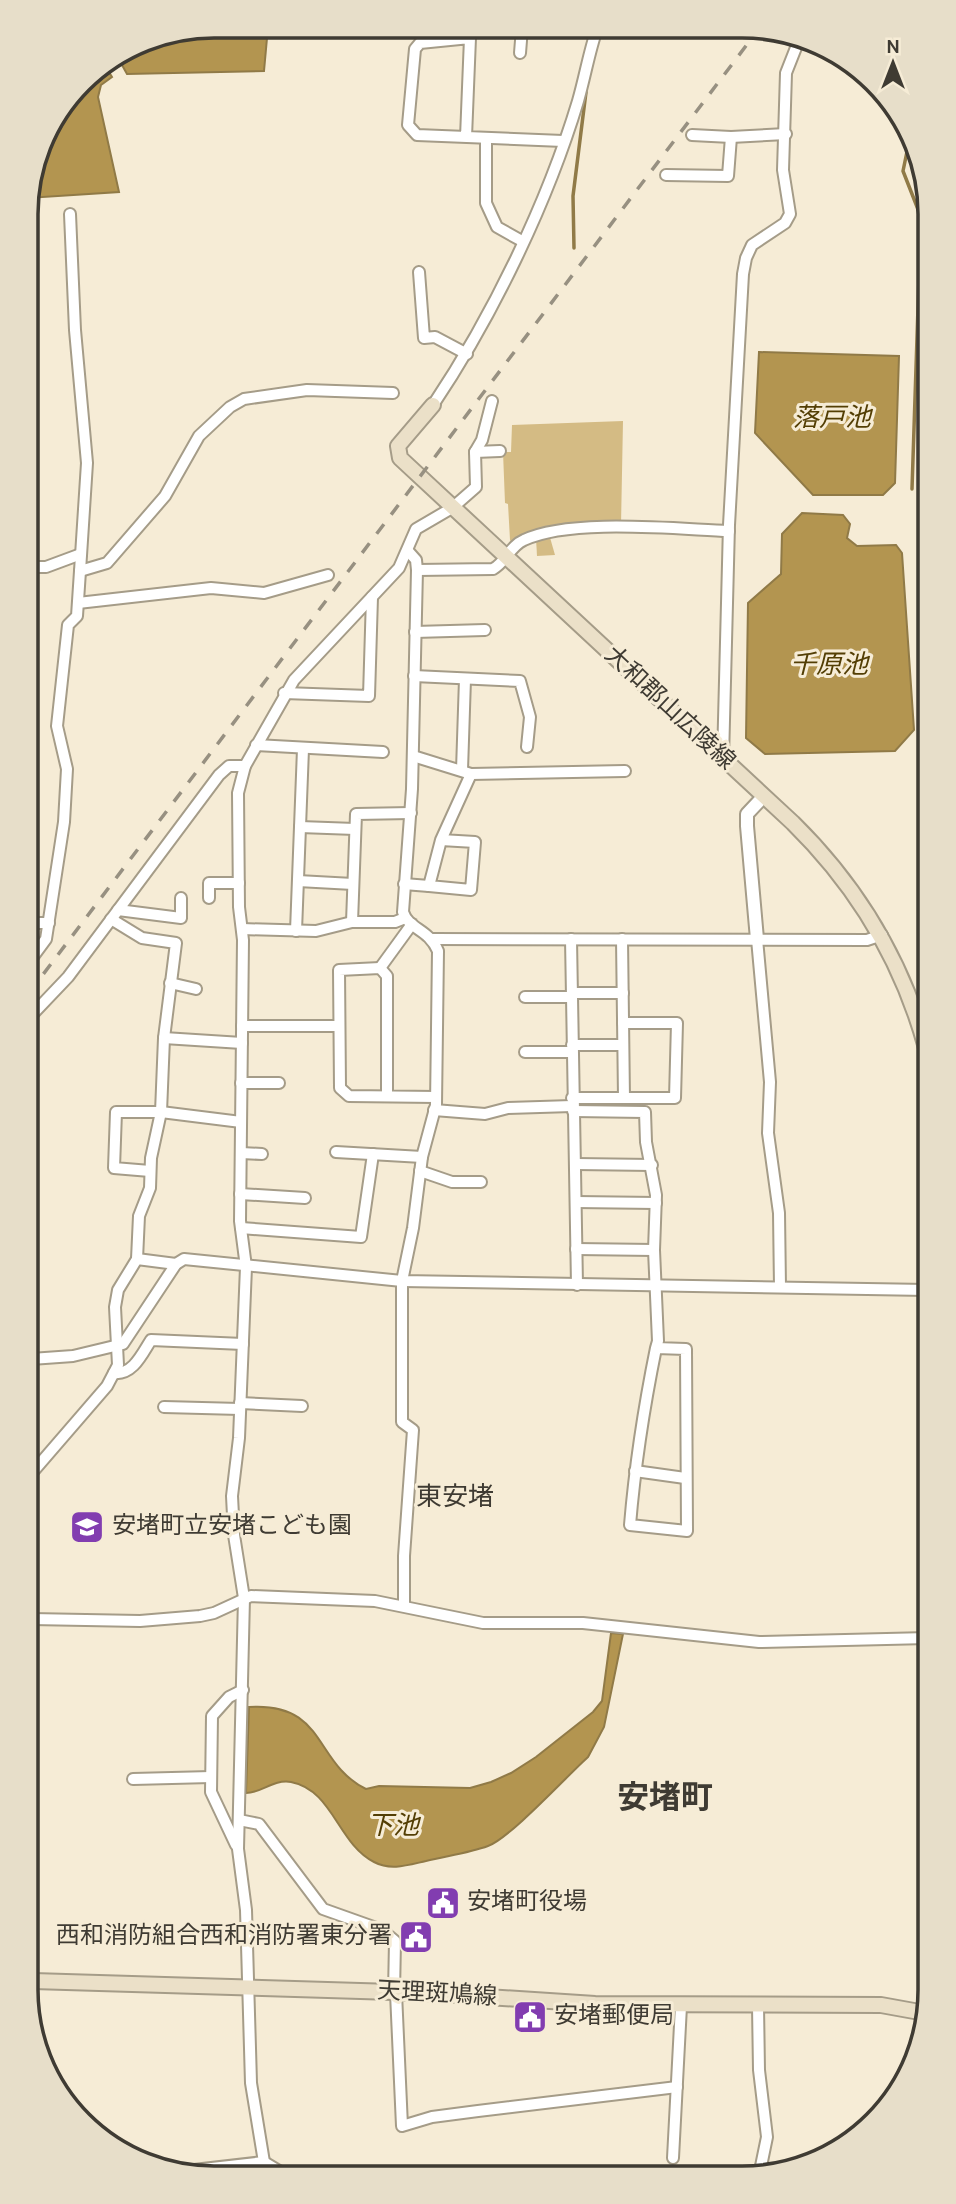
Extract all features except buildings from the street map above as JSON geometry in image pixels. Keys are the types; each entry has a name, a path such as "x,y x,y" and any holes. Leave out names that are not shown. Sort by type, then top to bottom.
{"main road":[{"name":"大和郡山広陵線","path":"433,405 398,446 397,453 414,473 793,823 841,873 882,935 918,1017"},
{"name":"天理斑鳩線","path":"38,1981 395,1993 595,2004 881,2006 916,2012"}],"street":[{"path":"466,137 470,38 420,43 415,49 408,125 417,135 563,141"},
{"path":"520,54 521,38"},
{"path":"433,405 467,354 522,241 578,102 595,38"},
{"path":"723,759 729,531 744,266 752,245 785,223 790,214 783,170 786,73 796,47"},
{"path":"692,135 731,137 786,134"},
{"path":"666,175 728,176 731,137"},
{"path":"486,138 486,203 497,227 522,241"},
{"path":"39,949 46,939 49,923 66,796 67,769 57,726 68,625 77,616 87,463 75,330 70,214"},
{"path":"419,272 424,338 435,337 467,354"},
{"path":"80,571 107,563 164,496 199,436 230,407 244,399 307,390 393,393"},
{"path":"238,1849 245,1821 244,1598 232,1514 246,1267 240,1194 242,929 238,793 245,766 285,693 399,568 416,529 452,508 476,487 475,452 482,440 492,401"},
{"path":"475,452 500,451"},
{"path":"417,570 493,569 520,541 554,529 647,527 729,531"},
{"path":"380,968 409,921 404,884 411,813 417,570 416,560 408,551"},
{"path":"39,567 46,567 81,554"},
{"path":"78,603 211,588 264,593 328,575"},
{"path":"285,693 369,696 372,597"},
{"path":"415,632 485,630"},
{"path":"414,676 520,681 530,717 527,747"},
{"path":"429,886 441,840 467,772 465,679"},
{"path":"256,745 383,752"},
{"path":"296,931 303,749"},
{"path":"412,755 467,772 625,771"},
{"path":"39,1008 68,977 219,775 229,766 245,766"},
{"path":"763,797 747,814 747,826 770,1082 768,1133 779,1213 780,1287"},
{"path":"352,922 356,814 411,813"},
{"path":"300,827 355,829"},
{"path":"404,884 471,890 475,842 441,840"},
{"path":"298,881 353,884"},
{"path":"209,898 209,883 239,883"},
{"path":"115,914 181,919 181,898"},
{"path":"38,1465 114,1373 119,1354 115,1307 118,1290 137,1259 139,1216 150,1188 150,1171 161,1112 164,1038 176,943 142,938 115,914"},
{"path":"242,929 316,931 352,922 409,921 433,939 438,951 436,1097 422,1157 402,1281 402,1422 413,1430 404,1556 404,1605"},
{"path":"39,923 49,923"},
{"path":"433,939 867,940 882,935"},
{"path":"571,939 577,1285"},
{"path":"622,939 624,1098"},
{"path":"380,968 339,971 340,1088 349,1096 436,1097"},
{"path":"380,968 387,976 387,1096"},
{"path":"170,983 196,989"},
{"path":"525,997 623,993"},
{"path":"434,1110 485,1114 508,1108 572,1105 624,1098 675,1098 677,1023 623,1023"},
{"path":"242,1027 339,1026"},
{"path":"164,1038 242,1043"},
{"path":"525,1052 623,1045"},
{"path":"241,1083 279,1083"},
{"path":"572,1105 645,1112 646,1142 652,1165 656,1203 653,1250 656,1348 635,1471 630,1525 687,1531 686,1349 656,1348"},
{"path":"150,1171 114,1168 116,1112 161,1112 241,1122"},
{"path":"336,1152 422,1157"},
{"path":"241,1153 262,1154"},
{"path":"241,1228 361,1237 373,1154"},
{"path":"576,1164 652,1165"},
{"path":"420,1171 453,1182 481,1182"},
{"path":"240,1194 305,1198"},
{"path":"576,1202 656,1203"},
{"path":"576,1249 653,1250"},
{"path":"137,1259 176,1264"},
{"path":"38,1358 73,1356 123,1344 176,1264 184,1259 402,1281 481,1280 655,1287 917,1290"},
{"path":"114,1373 122,1374 130,1369 151,1340 243,1344"},
{"path":"164,1407 302,1406"},
{"path":"635,1471 685,1478"},
{"path":"38,1619 140,1621 200,1616 214,1613 244,1598 375,1601 483,1623 583,1623 760,1642 917,1638"},
{"path":"243,1690 229,1697 212,1716 211,1792 238,1849 245,1899 251,2083 264,2162"},
{"path":"133,1779 211,1777"},
{"path":"245,1821 259,1824 323,1909 382,1930 395,1941 402,2126 455,2114 677,2087"},
{"path":"673,2158 681,2006"},
{"path":"758,2006 759,2070 767,2137 761,2164"},
{"path":"229,2166 264,2162 271,2166"}],"shaded area":[{"path":"623,421 621,525 585,527 513,545 510,540 508,504 505,503 503,452 511,452 512,425"},
{"path":"549,534 555,555 537,556 536,538"}],"water":[{"path":"214,38 267,38 264,71 127,74 122,65 169,44"},
{"path":"110,73 112,77 101,85 98,97 119,192 39,197 44,169 68,117 90,90"},
{"name":"落戸池","path":"759,352 899,356 895,483 883,495 813,495 755,433"},
{"name":"千原池","path":"802,513 843,515 850,524 847,538 857,546 896,545 902,553 914,730 895,751 765,754 746,738 748,603 781,574 782,534"},
{"name":"下池","path":"611,1633 623,1634 604,1727 588,1757 524,1820 488,1846 406,1865 380,1865 362,1854 317,1795 305,1787 285,1782 246,1793 249,1707 274,1708 293,1714 317,1736 336,1765 366,1789 379,1786 470,1788 491,1782 536,1757 593,1712 602,1701"}],"waterway":[{"path":"574,248 573,196 586,92"},
{"path":"907,154 903,171 917,208"},
{"path":"912,489 918,309"}],"railway":[{"path":"39,980 751,39"}],"place":[{"name":"安堵町立安堵こども園","path":"87,1527"},
{"name":"安堵町役場","path":"443,1903"},
{"name":"西和消防組合西和消防署東分署","path":"416,1937"},
{"name":"安堵郵便局","path":"530,2017"}],"district":[{"name":"東安堵","path":"455,1498"},
{"name":"安堵町","path":"665,1800"}]}
